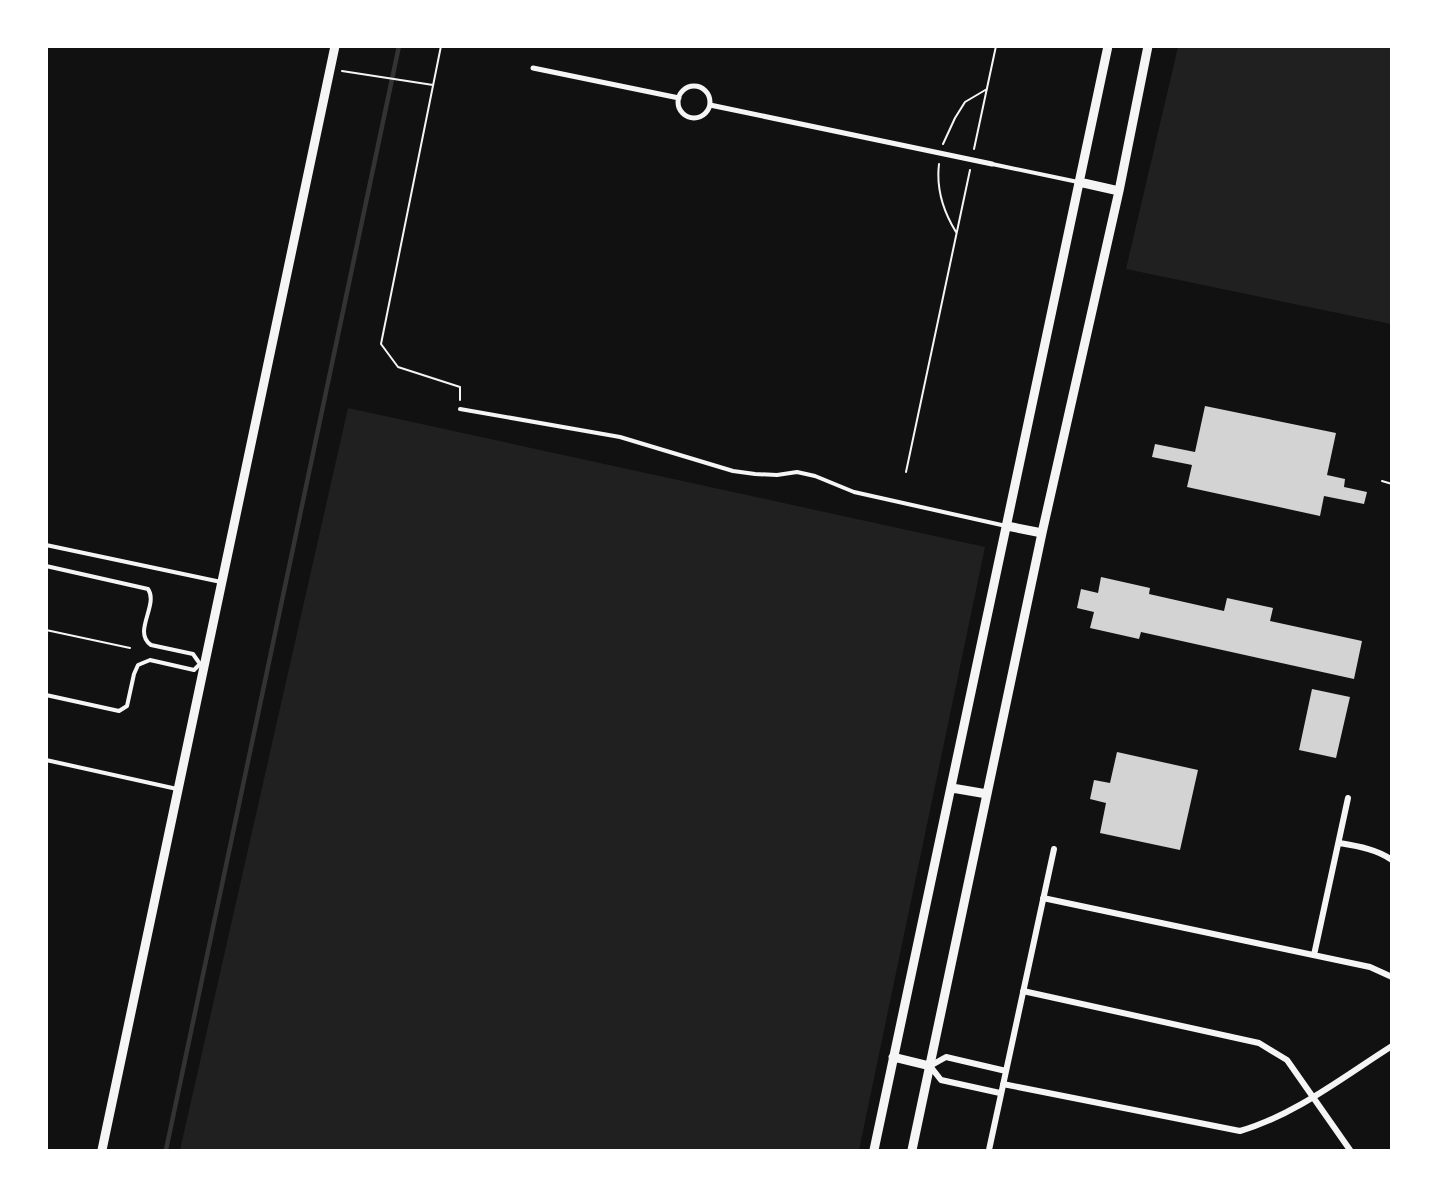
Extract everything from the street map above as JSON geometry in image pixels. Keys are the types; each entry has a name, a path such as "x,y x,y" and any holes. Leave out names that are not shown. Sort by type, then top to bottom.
{"street":[{"path":"102,1150 202,664 222,582 335,46"},
{"path":"874,1150 1108,46"},
{"path":"912,1150 1148,46"},
{"path":"533,68 679,98"},
{"path":"695,86 709,94 711,105 701,117 691,118 682,113 678,103 679,98 685,89 695,86"},
{"path":"711,105 992,164"},
{"path":"1079,182 1119,190"},
{"path":"1007,526 1042,534"},
{"path":"952,788 987,794"},
{"path":"1314,955 1348,798"},
{"path":"1339,843 1365,848 1392,860"},
{"path":"988,1150 1054,849"},
{"path":"1043,898 1370,967 1392,977"},
{"path":"1023,991 1259,1043 1287,1060 1350,1150"},
{"path":"1003,1084 1240,1131 1289,1111 1392,1046"},
{"path":"893,1057 930,1066 941,1080 1000,1093"},
{"path":"930,1066 946,1058 1006,1071"}],"lane":[{"path":"992,164 1079,182"},
{"path":"460,409 620,437 733,471 777,475 797,472 815,476 854,492 1007,526"},
{"path":"46,545 222,582"},
{"path":"46,566 148,589 151,596 144,637 146,642 193,654 202,664 194,670 150,660 138,665 127,706 119,711 46,695"},
{"path":"46,760 178,789"}],"path":[{"path":"441,46 381,344 398,367 460,387 460,409"},
{"path":"906,472 996,46"},
{"path":"330,69 433,85"},
{"path":"1382,482 1392,484"},
{"path":"46,630 130,648"}],"shaded area":[{"path":"1178,47 1391,47 1391,324 1126,269"},
{"path":"348,408 985,547 859,1150 180,1150"}],"building":[{"path":"1205,406 1336,433 1327,475 1345,479 1344,487 1367,492 1364,504 1324,496 1320,516 1187,487 1192,465 1152,457 1155,444 1195,452"},
{"path":"1101,577 1150,588 1149,594 1224,611 1227,598 1273,608 1270,621 1362,641 1354,679 1141,632 1139,639 1090,628 1094,612 1077,608 1081,589 1098,593"},
{"path":"1312,689 1350,697 1336,758 1299,750"},
{"path":"1117,752 1198,770 1180,850 1100,833 1106,803 1090,799 1094,780 1110,783"}],"waterway":[{"path":"166,1150 399,46"}]}
